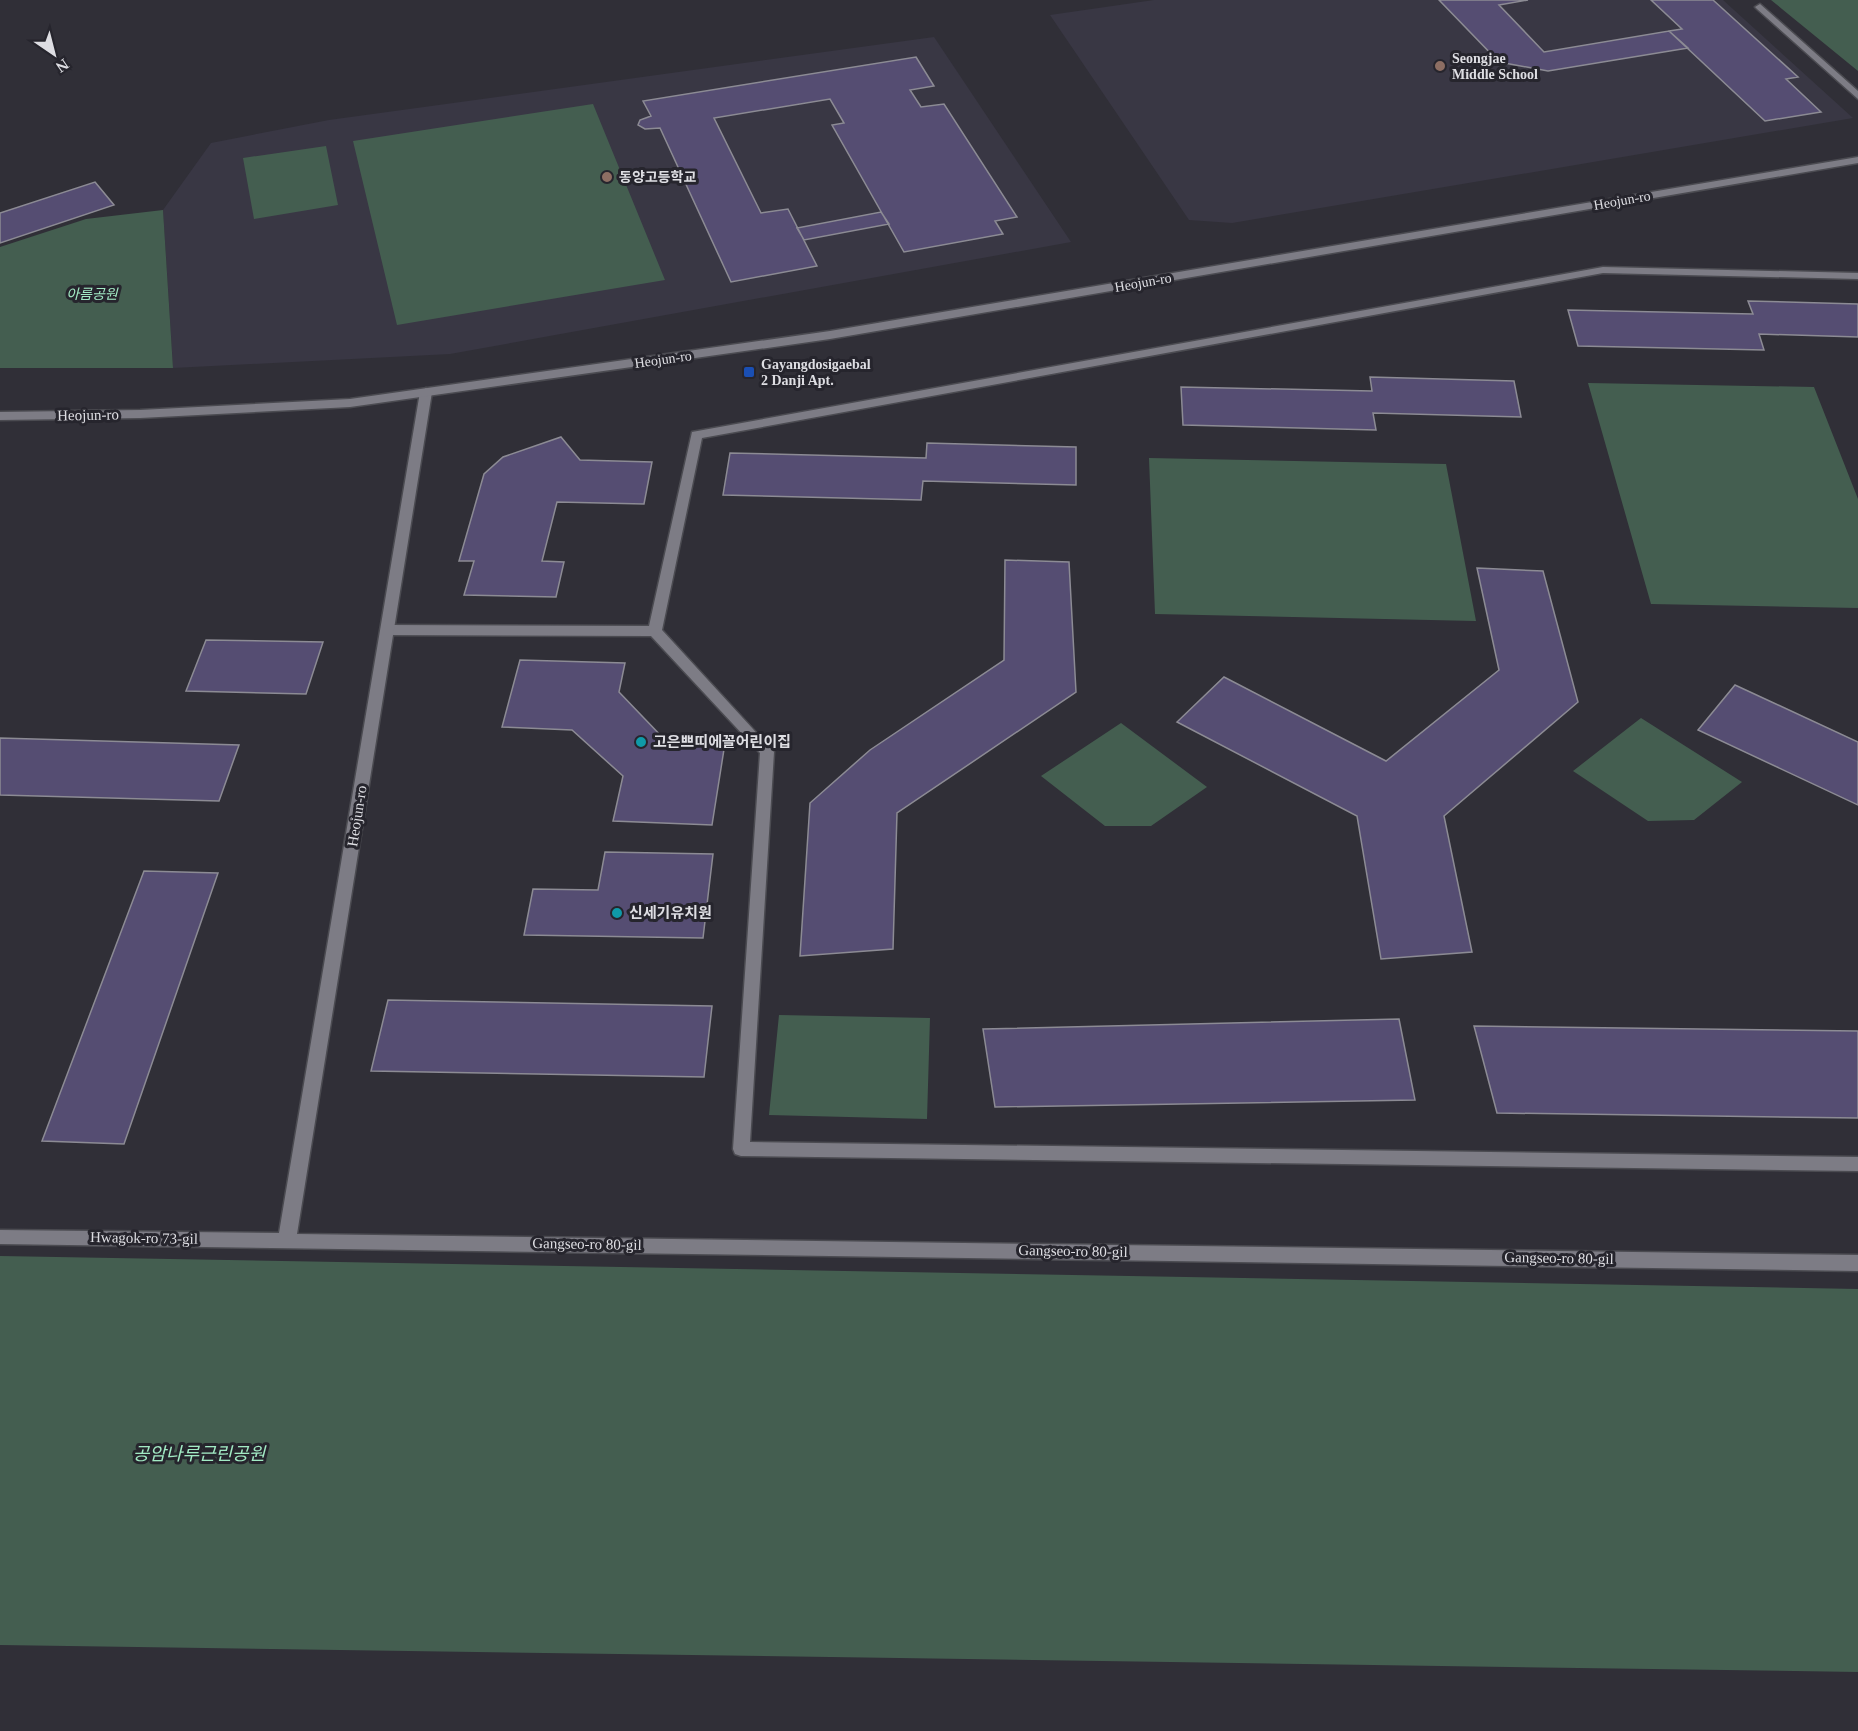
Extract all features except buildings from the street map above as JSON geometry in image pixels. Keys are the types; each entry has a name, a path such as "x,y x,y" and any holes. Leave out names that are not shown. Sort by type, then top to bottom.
{"street":[{"path":"1760,7 1858,96"},
{"name":"Heojun-ro","path":"0,416 140,414 327,404 426,392 830,335 1858,160"},
{"path":"655,631 696,435 1603,270 1858,276"},
{"name":"Heojun-ro","path":"287,1240 426,392"},
{"path":"388,630 655,631 766,752 741,1149 1858,1164"},
{"name":"Hwagok-ro 73-gil","path":"0,1237 287,1240"},
{"name":"Gangseo-ro 80-gil","path":"287,1240 1858,1263"}],"shaded area":[{"name":"Seongjae Middle School","path":"1154,0 1723,0 1853,118 1232,223 1189,220 1050,15"},
{"name":"동양고등학교","path":"934,37 1071,242 450,354 173,368 163,210 211,143 329,120"}],"green space":[{"path":"1771,0 1858,0 1858,71"},
{"path":"593,104 665,280 397,325 353,141"},
{"path":"326,146 338,205 254,219 243,158"},
{"name":"아름공원","path":"163,210 173,368 0,368 0,247 86,219"},
{"path":"1588,383 1814,387 1858,499 1858,608 1651,604"},
{"path":"1149,458 1446,464 1476,621 1155,614"},
{"path":"1641,718 1742,782 1694,820 1648,821 1573,771"},
{"path":"1121,723 1207,787 1151,826 1105,826 1041,776"},
{"path":"779,1015 930,1018 927,1119 769,1115"},
{"name":"공암나루근린공원","path":"0,1256 1858,1289 1858,1672 0,1645"}],"place":[{"name":"Seongjae Middle School","path":"1440,66"},
{"name":"동양고등학교","path":"607,177"},
{"name":"Gayangdosigaebal 2 Danji Apt.","path":"749,372"},
{"name":"고은쁘띠에꼴어린이집","path":"641,742"},
{"name":"신세기유치원","path":"617,913"}]}
